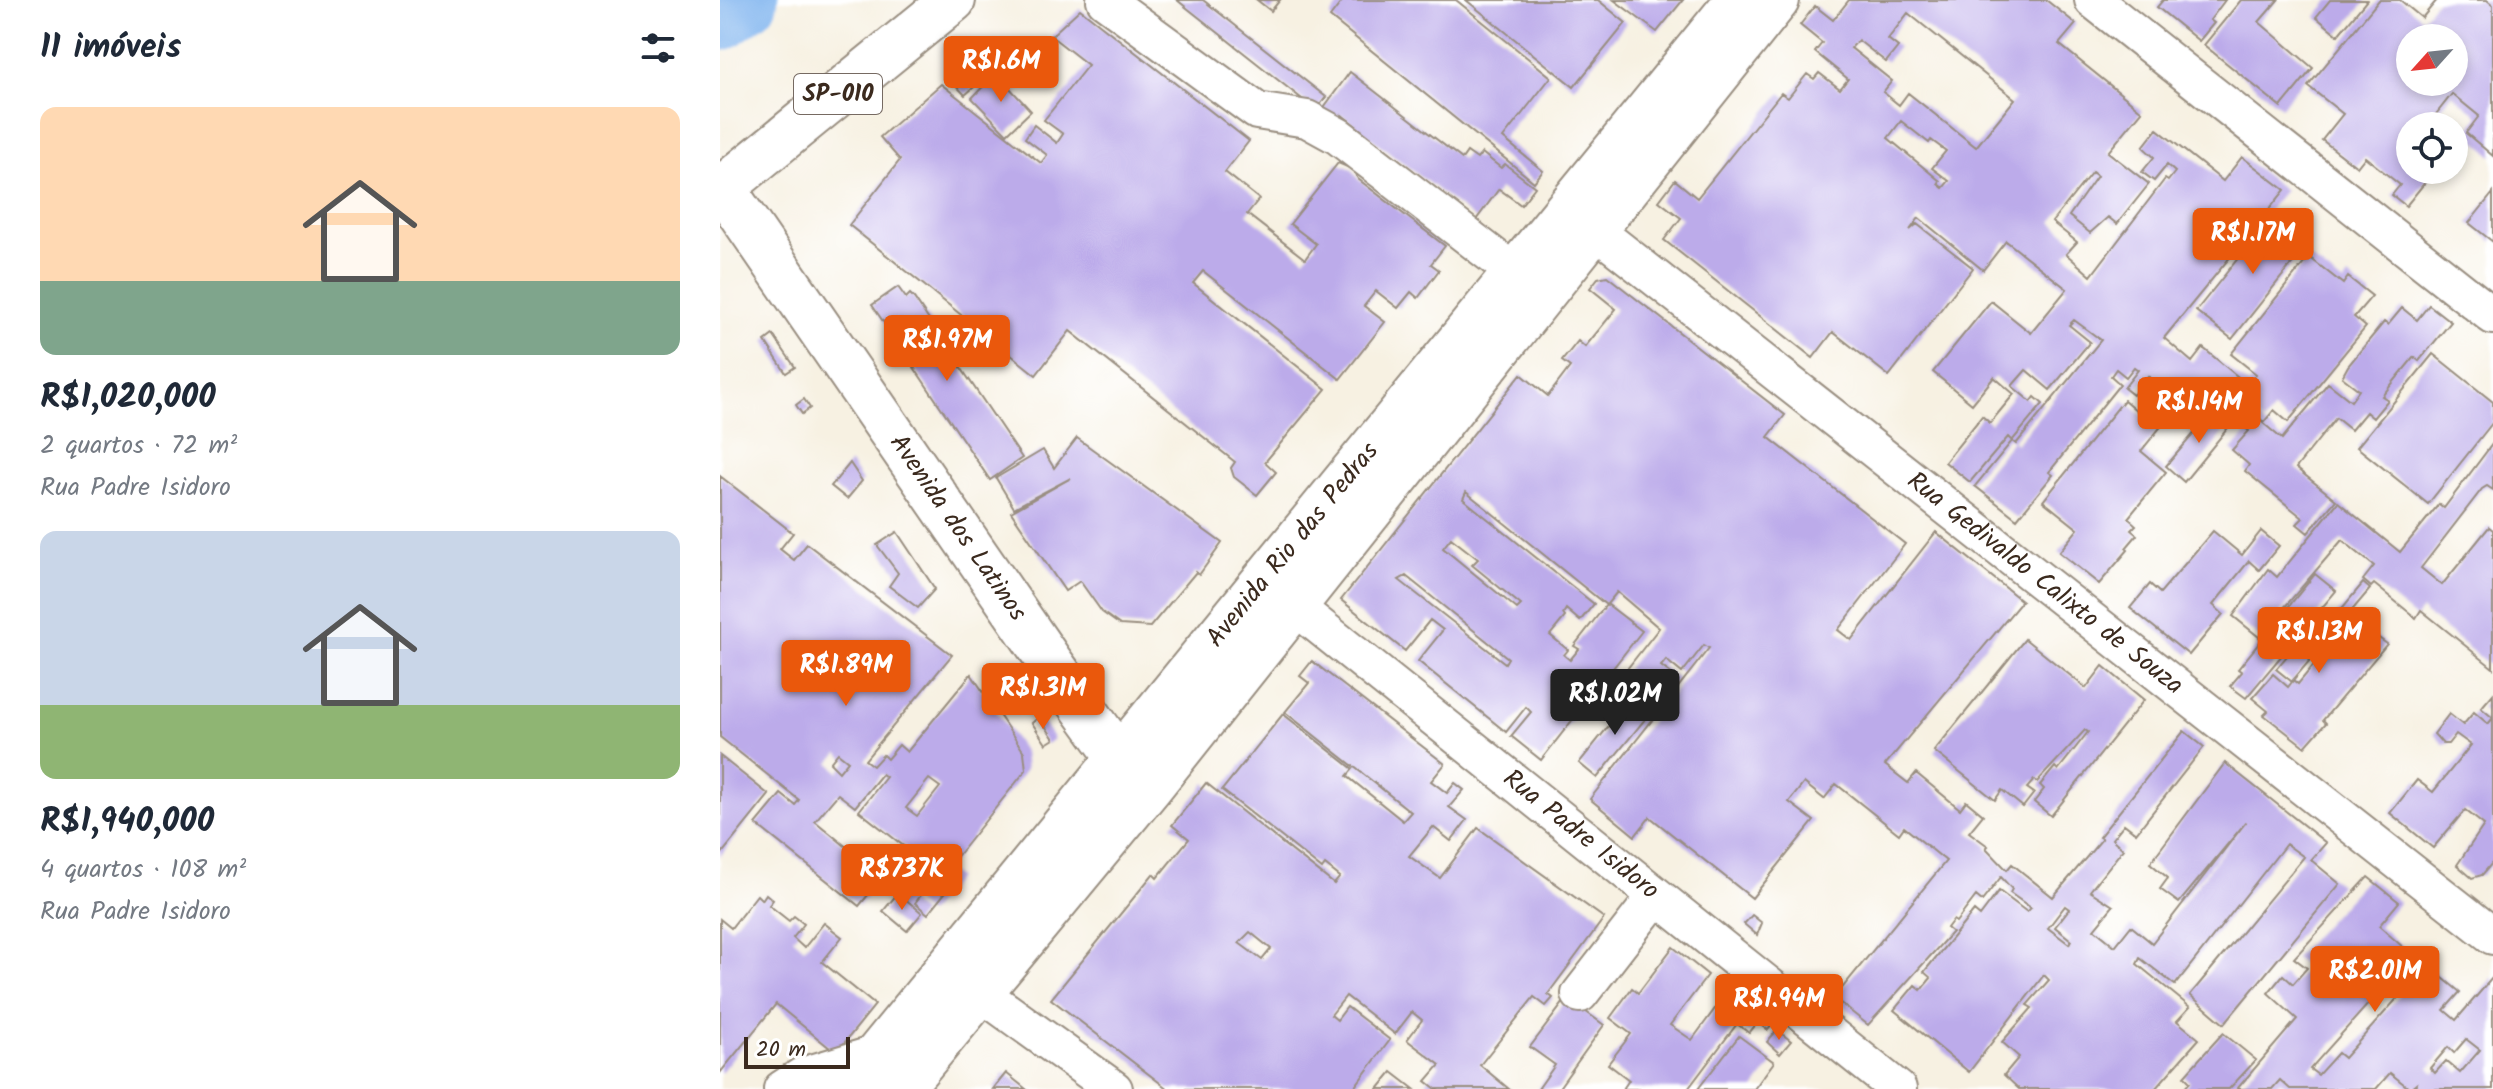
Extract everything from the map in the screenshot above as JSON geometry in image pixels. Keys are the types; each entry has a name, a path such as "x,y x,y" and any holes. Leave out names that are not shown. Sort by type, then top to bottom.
{"main road":[{"name":"SP-010","path":"721,187 953,0"},
{"name":"Avenida Rio das Pedras","path":"849,1089 889,1071 981,993 1150,787 1278,593 1514,272 1581,220 1738,0"},
{"name":"Avenida Rio das Pedras","path":"889,1071 1118,756 1278,593 1581,220 1777,0"},
{"name":"Avenida dos Latinos","path":"721,187 1118,756 1150,787"}],"street":[{"path":"1105,0 1257,111 1307,119 1338,136 1514,272"},
{"path":"2093,0 2493,316"},
{"name":"Rua Gedivaldo Calixto de Souza","path":"1581,220 2488,923"},
{"name":"Rua Padre Isidoro","path":"1278,593 1898,1089"},
{"path":"1580,994 1656,896"},
{"path":"981,993 1114,1089"},
{"path":"782,1089 802,1076 889,1071"}],"building":[{"path":"1177,0 1203,0 1326,97 1316,110"},
{"path":"1257,0 1280,0 1271,11"},
{"path":"1343,0 1456,0 1551,77 1503,138 1543,171 1534,182 1330,17"},
{"path":"1466,0 1598,0 1626,23 1574,87"},
{"path":"1614,0 1683,0 1657,32"},
{"path":"1849,0 2046,0 2076,24 2059,44 2142,111 2108,152 2149,184 2117,224 2108,217 2090,233 2069,216 2097,176 2092,172 2052,222 2077,242 2066,254 2091,276 2165,179 2168,181 2175,172 2167,165 2154,181 2142,172 2154,157 2143,147 2157,129 2223,181 2242,157 2285,190 2164,338 2192,362 2203,348 2248,385 2256,374 2231,354 2309,257 2343,284 2348,277 2372,296 2354,317 2366,327 2288,422 2274,410 2264,422 2243,406 2282,439 2328,383 2351,401 2359,390 2342,377 2348,366 2384,322 2388,325 2402,308 2417,320 2429,305 2451,322 2419,361 2414,357 2382,396 2388,400 2373,418 2366,412 2351,430 2336,418 2296,468 2336,500 2308,533 2297,524 2303,518 2245,471 2249,465 2232,450 2249,431 2193,387 2141,451 2166,472 2128,518 2136,525 2131,530 2137,535 2126,548 2128,550 2099,584 2059,552 2078,529 2043,501 2124,400 2143,416 2165,390 2148,376 2133,395 2124,388 2138,370 2134,367 2126,377 2116,369 2111,376 2120,384 2049,472 2053,475 2017,519 1975,486 2012,441 2008,437 1970,482 1945,462 1982,416 1990,423 2014,394 1994,377 1972,404 1933,372 1991,301 2031,333 2067,289 2006,241 1983,270 1919,218 1910,230 1917,224 1973,268 1889,376 1833,332 1813,358 1664,240 1681,218 1659,201 1675,180 1697,198 1781,93 1788,98 1807,74 1814,79 1819,73 1840,89 1848,79 1815,52 1822,43 1800,25 1815,6 1833,20","holes":["1908,13 2015,99 1976,147 1908,93 1899,105 1883,92 1892,81 1851,48 1858,40 1886,62 1898,47 1888,39","1901,121 1929,143 1931,140 1946,151 1932,168 1949,181 1943,188 1938,184 1940,181 1888,138","2074,320 2101,340 2016,444 2012,441 2043,404 2035,397 2031,402 2012,386 2026,370 2050,390 2090,342 2069,325"]},
{"path":"2163,0 2225,0 2210,20 2214,23 2199,41 2157,7"},
{"path":"2241,0 2278,0 2259,22 2313,68 2281,107 2204,45"},
{"path":"2330,0 2367,0 2338,35 2316,17"},
{"path":"2379,0 2400,0 2422,18 2437,0 2487,0 2493,5 2493,156 2468,135 2479,116 2454,96 2468,96 2468,24 2396,24 2396,96 2450,96 2438,112 2396,112 2396,182 2365,157 2357,167 2322,140 2343,114 2308,86"},
{"path":"1080,9 1249,141 1225,172 1259,199 1247,214 1305,259 1316,244 1290,224 1338,163 1352,169 1358,179 1445,246 1431,264 1439,270 1418,298 1411,292 1398,308 1376,291 1364,306 1385,322 1340,379 1203,271 1193,283 1326,389 1265,462 1276,472 1257,495 1234,477 1231,468 1235,462 1070,331 1036,375 849,225 900,160 880,137 941,84 1041,163 1047,155 1025,138 1034,125 1057,143 1063,134 1044,120 1088,65 1051,36"},
{"path":"974,55 990,73 965,95 949,78"},
{"path":"1350,72 1462,159 1467,152 1477,159 1482,153 1501,168 1505,164 1535,187 1521,205 1499,189 1476,220 1342,115 1334,125 1319,114"},
{"path":"996,73 1031,111 1007,134 972,98"},
{"path":"2424,184 2406,206 2392,195 2400,185"},
{"path":"2493,193 2493,242 2469,223"},
{"path":"2275,212 2310,241 2232,339 2196,311"},
{"path":"1607,276 1785,415 1768,437 1905,544 1838,630 1851,640 1936,532 2022,601 1885,765 1908,783 1916,773 1960,809 1966,801 1983,815 1969,832 1988,846 1986,848 2007,870 2012,864 2053,897 2102,839 2099,837 2184,731 2204,747 2136,833 2124,824 2112,839 2123,849 2090,891 2113,906 2094,929 2115,946 2131,926 2152,943 2246,822 2179,903 2160,889 2168,878 2150,863 2225,763 2326,843 2311,860 2340,884 2224,1024 2190,995 2304,857 2286,844 2175,985 2140,958 2137,964 2190,1007 2177,1021 2199,1039 2155,1089 2019,1089 2004,1075 2019,1057 2002,1042 2032,1008 2027,1005 2049,980 2044,975 1969,1072 1894,1010 1915,985 1921,990 1931,978 1924,972 1974,911 1980,916 1999,891 2027,912 2031,908 2010,893 2012,889 2001,877 1982,901 1976,896 1956,922 1953,920 1947,928 1952,932 1868,1025 1834,998 1946,861 1904,827 1899,834 1836,784 1824,799 1804,783 1789,802 1814,821 1752,898 1650,817 1635,836 1590,799 1709,648 1704,645 1682,673 1666,660 1661,666 1678,679 1663,697 1627,669 1659,628 1617,592 1607,604 1642,631 1541,760 1511,736 1531,712 1526,707 1506,732 1418,661 1443,630 1430,620 1405,651 1341,600 1521,374 1548,396 1570,367 1562,361 1578,341 1585,347 1616,309 1590,288 1598,278","holes":["1466,492 1606,605 1574,646 1579,649 1570,660 1564,655 1568,650 1550,635 1565,617 1566,609 1580,621 1594,604 1463,499","1451,538 1478,559 1472,565 1521,605 1517,609 1443,548","1406,576 1508,658 1505,663 1399,580","2065,906 2069,909 2055,927 2071,940 2069,944 2048,928"]},
{"path":"898,287 906,298 910,294 914,298 1022,458 990,480 872,305"},
{"path":"773,335 795,367 786,373 765,341"},
{"path":"2433,354 2493,402 2493,422 2428,504 2357,447"},
{"path":"804,399 810,408 802,414 796,405"},
{"path":"2215,409 2232,423 2184,482 2166,466"},
{"path":"1077,438 1222,543 1199,575 1196,572 1150,627 1120,625 1102,612 1080,581 1065,591 1011,512 1071,478 1014,508 996,478 1043,450 1054,468"},
{"path":"2493,443 2493,490 2487,486 2482,489 2421,568 2442,585 2489,527 2493,530 2493,668 2421,610 2416,618 2374,584 2371,587 2363,580 2374,566 2342,540 2259,637 2233,616 2268,569 2277,577 2338,502 2400,552 2439,504 2444,508"},
{"path":"850,463 862,481 847,499 831,486"},
{"path":"720,476 793,533 780,549 794,560 807,544 952,655 865,760 873,766 883,755 887,759 899,745 907,752 971,674 1024,752 1026,770 946,870 957,878 928,914 915,903 938,873 859,811 886,777 882,774 855,807 838,794 815,821 883,877 859,906 756,824 781,794 795,805 799,800 720,737","holes":["838,753 848,761 839,772 830,763","929,779 940,787 917,816 906,808"]},
{"path":"2213,531 2242,555 2261,531 2279,546 2259,570 2249,561 2213,605 2223,614 2189,655 2130,608 2150,584 2160,593"},
{"path":"897,532 935,589 918,608 889,586 898,573 877,545"},
{"path":"2315,574 2336,591 2246,698 2230,686 2242,672 2238,669"},
{"path":"2363,583 2370,589 2293,680 2298,684 2352,619 2387,644 2323,720 2326,723 2305,747 2264,715 2268,711 2252,698 2273,674 2288,687 2292,682 2276,669 2313,625 2319,630 2334,618"},
{"path":"2025,639 2086,688 2103,666 2144,700 2051,816 2034,802 2044,789 2040,785 2055,767 2058,770 2088,732 2085,730 2037,782 2034,780 2027,788 2034,793 2023,807 2002,790 1995,800 1934,751"},
{"path":"1312,661 1445,764 1431,781 1447,793 1455,783 1464,790 1449,807 1467,820 1451,841 1433,827 1409,856 1440,878 1478,828 1604,918 1548,994 1553,998 1546,1006 1534,997 1480,1065 1509,1089 1436,1089 1426,1081 1440,1065 1407,1040 1422,1020 1412,1012 1395,1034 1346,996 1331,1015 1337,1020 1347,1007 1390,1040 1353,1089 1168,1089 1051,999 1153,874 1157,878 1189,839 1172,825 1206,783 1334,884 1340,877 1325,865 1322,869 1222,790 1283,714 1353,769 1347,776 1403,821 1411,812 1285,712 1309,683 1300,676","holes":["1250,932 1271,949 1262,960 1239,943"]},
{"path":"2493,694 2493,718 2481,708"},
{"path":"1632,697 1651,712 1597,778 1579,763"},
{"path":"2474,712 2488,724 2493,718 2493,862 2482,875 2472,878 2457,865 2484,825 2465,810 2433,848 2390,813 2417,780 2433,792 2471,745 2456,734 2448,744 2443,744 2434,734 2449,714 2463,725"},
{"path":"1039,717 1054,739 1046,744 1032,723"},
{"path":"720,756 769,795 720,856"},
{"path":"2368,877 2399,902 2379,926 2412,955 2310,1069 2318,1075 2338,1053 2344,1058 2427,965 2460,992 2444,1010 2456,1020 2493,977 2493,1089 2415,1089 2416,1084 2410,1089 2390,1073 2376,1089 2290,1089 2280,1080 2272,1089 2237,1089 2297,1019 2268,993 2283,975 2293,984 2307,968 2294,958","holes":["2466,1039 2480,1050 2460,1073 2446,1061 2435,1073 2430,1068 2448,1047 2454,1053"]},
{"path":"898,893 922,913 907,931 883,911"},
{"path":"766,894 773,900 769,905 789,921 794,916 804,924 793,938 804,948 824,923 842,937 822,962 875,1005 836,1053 776,1004 720,1073 720,919 731,928 757,895 762,900"},
{"path":"1752,915 1762,923 1757,935 1744,924"},
{"path":"1673,947 1708,975 1670,1025 1692,1040 1728,991 1772,1025 1768,1030 1758,1022 1749,1033 1737,1024 1688,1089 1623,1089 1629,1080 1608,1064 1631,1034 1610,1018 1632,988 1638,993"},
{"path":"1567,998 1604,1025 1558,1089 1538,1089 1555,1065 1530,1047"},
{"path":"1777,1030 1791,1041 1780,1054 1767,1042"},
{"path":"2223,1033 2256,1060 2229,1089 2184,1089 2190,1082 2184,1076"},
{"path":"1739,1036 1774,1062 1754,1089 1698,1089"},
{"path":"1392,1072 1414,1089 1378,1089"},
{"path":"1006,1073 1026,1089 993,1089"}],"waterway":[{"path":"720,19 746,0"}]}
